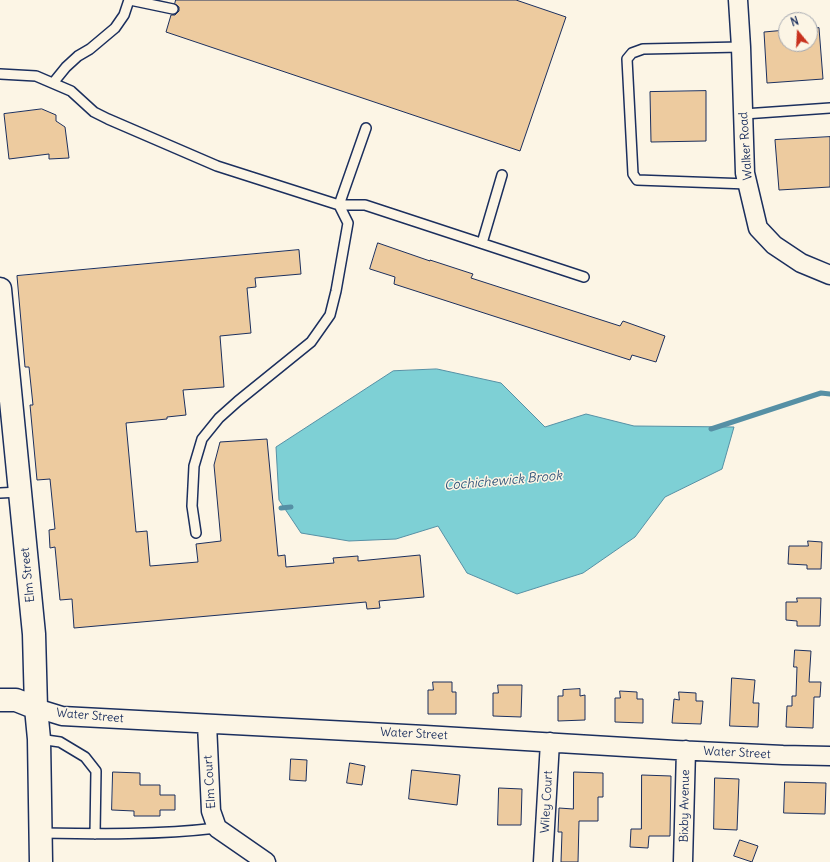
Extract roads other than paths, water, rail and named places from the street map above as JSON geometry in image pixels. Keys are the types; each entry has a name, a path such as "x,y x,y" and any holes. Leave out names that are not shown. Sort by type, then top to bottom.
{"street":[{"name":"Walker Road","path":"738,0 746,172 758,228 774,245 780,249 802,263 830,275"},
{"name":"Elm Street","path":"0,289 10,492 34,634 36,708 39,739 41,862"},
{"name":"Water Street","path":"0,700 16,700 62,716 686,750 830,756"},
{"name":"Elm Court","path":"207,724 211,811 217,828"},
{"name":"Wiley Court","path":"544,862 550,742"},
{"name":"Bixby Avenue","path":"683,862 686,750"},
{"path":"217,828 266,862"}],"lane":[{"path":"53,83 66,67 78,56 90,49 115,28 124,15 129,0 173,9"},
{"path":"741,47 643,49 632,53 627,59 634,174 637,180 748,184"},
{"path":"0,74 36,76 53,83 71,91 94,112 217,166 339,205 365,205 584,277"},
{"path":"744,114 830,108"},
{"path":"196,533 192,506 194,466 202,439 219,418 238,401 311,342 330,315 336,291 348,223 339,205 366,128"},
{"path":"482,243 502,175"},
{"path":"39,739 60,742 85,757 96,771 95,834"},
{"path":"40,833 131,834 217,828"}],"water":[{"path":"437,369 501,383 545,427 586,414 634,426 734,427 722,469 665,497 635,537 583,573 517,594 467,573 438,526 396,539 349,541 301,533 279,500 276,447 393,371"}],"waterway":[{"name":"Cochichewick Brook","path":"711,429 821,393 830,394"},
{"name":"Cochichewick Brook","path":"281,508 291,507"}]}
